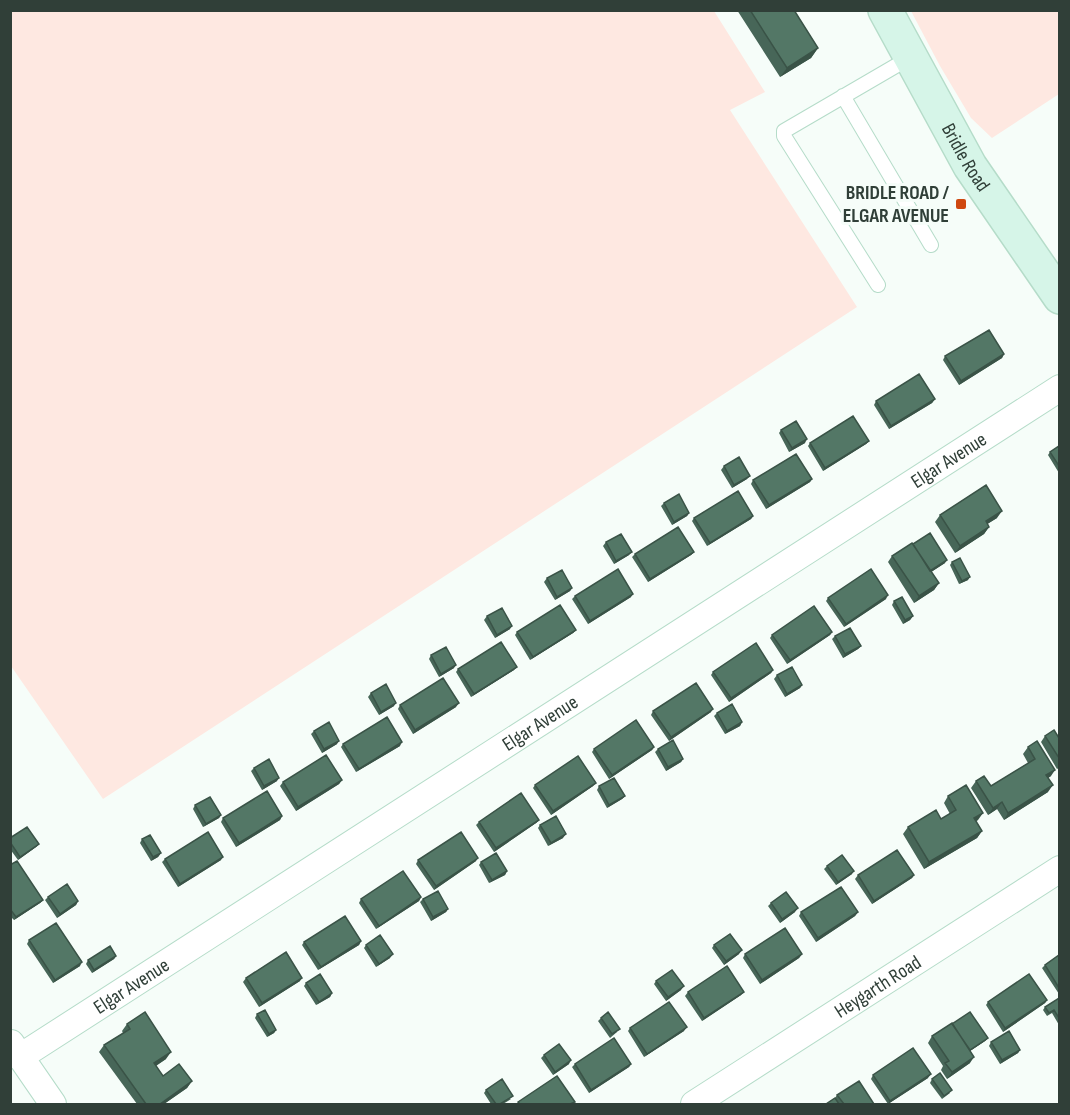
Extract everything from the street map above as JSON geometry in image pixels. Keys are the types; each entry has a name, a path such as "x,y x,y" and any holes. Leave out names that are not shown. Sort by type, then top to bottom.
{"street":[{"name":"Bridle Road","path":"885,10 970,165 1059,297"},
{"name":"Elgar Avenue","path":"15,1050 1059,388"},
{"name":"Heygarth Road","path":"694,1104 1059,869"},
{"path":"15,1050 52,1104"}],"lane":[{"path":"878,285 784,135 784,131 911,57"},
{"path":"843,96 931,245"}],"shaded area":[{"path":"10,11 714,11 765,92 730,110 857,307 103,799 11,666"},
{"path":"911,11 1059,11 1059,94 992,138 971,118"}],"building":[{"path":"750,10 794,10 818,48 787,68"},
{"path":"989,330 1004,354 961,381 945,356"},
{"path":"919,374 935,399 891,426 876,401"},
{"path":"853,416 869,441 825,468 810,443"},
{"path":"796,421 807,439 792,448 781,430"},
{"path":"1059,446 1059,466 1050,452"},
{"path":"796,454 812,479 769,505 753,480"},
{"path":"739,457 750,476 734,485 724,466"},
{"path":"986,485 1002,511 986,521 989,527 960,546 940,515"},
{"path":"738,491 753,516 710,543 694,518"},
{"path":"679,494 689,513 674,522 664,503"},
{"path":"678,527 694,552 650,579 635,554"},
{"path":"930,533 947,560 930,571 913,544"},
{"path":"621,534 632,552 616,561 606,542"},
{"path":"912,543 939,583 919,596 892,556"},
{"path":"960,558 970,577 962,581 952,562"},
{"path":"618,569 633,594 590,621 575,596"},
{"path":"871,569 888,595 846,624 828,598"},
{"path":"562,570 572,588 557,597 547,578"},
{"path":"902,597 913,616 905,620 894,601"},
{"path":"560,605 576,630 533,657 517,632"},
{"path":"814,606 832,632 790,660 772,635"},
{"path":"502,608 512,626 497,635 487,616"},
{"path":"850,628 861,646 845,654 835,636"},
{"path":"501,642 517,667 474,694 458,669"},
{"path":"756,643 773,670 731,698 713,672"},
{"path":"446,647 456,665 441,674 431,655"},
{"path":"792,667 802,685 787,694 777,675"},
{"path":"443,678 459,703 415,730 400,705"},
{"path":"696,683 713,709 671,737 653,711"},
{"path":"386,684 396,703 381,712 371,693"},
{"path":"732,704 742,722 727,731 717,713"},
{"path":"387,717 402,742 359,769 343,744"},
{"path":"636,720 654,747 612,775 594,749"},
{"path":"329,722 339,741 324,749 314,731"},
{"path":"1054,730 1059,738 1059,758 1045,736"},
{"path":"673,740 683,759 668,767 658,749"},
{"path":"1037,741 1055,770 1046,775 1053,785 1008,813 1002,802 993,808 976,781 984,776 991,786 1035,759 1028,747"},
{"path":"326,755 342,780 298,807 283,782"},
{"path":"578,756 596,783 553,811 535,785"},
{"path":"269,759 279,778 264,786 254,768"},
{"path":"614,778 625,796 609,805 599,786"},
{"path":"966,785 983,813 974,818 982,831 929,862 908,827 936,810 941,819 956,810 948,796"},
{"path":"267,791 282,816 239,843 223,818"},
{"path":"521,793 539,820 496,848 479,822"},
{"path":"210,797 221,815 206,824 195,805"},
{"path":"556,816 566,834 551,843 540,825"},
{"path":"27,827 39,844 20,857 10,842 10,838"},
{"path":"208,832 223,857 180,884 165,859"},
{"path":"461,832 478,858 436,886 418,860"},
{"path":"150,835 161,853 153,857 142,839"},
{"path":"897,850 914,875 874,901 858,875"},
{"path":"496,853 507,871 492,880 481,862"},
{"path":"842,855 854,871 838,882 827,866"},
{"path":"17,861 43,900 16,917 10,909 10,865"},
{"path":"403,871 421,897 379,926 361,899"},
{"path":"67,884 78,901 60,914 48,897"},
{"path":"841,887 858,912 818,938 801,912"},
{"path":"438,891 448,909 433,917 423,899"},
{"path":"786,892 798,908 782,919 771,903"},
{"path":"345,916 361,941 321,967 304,942"},
{"path":"56,923 82,962 55,980 29,940"},
{"path":"785,928 802,954 762,980 745,954"},
{"path":"730,934 742,950 726,961 714,945"},
{"path":"380,935 393,954 379,964 366,945"},
{"path":"110,946 116,956 94,970 88,960"},
{"path":"286,952 302,978 262,1003 246,978"},
{"path":"1059,955 1059,988 1045,965"},
{"path":"727,966 744,992 704,1018 688,992"},
{"path":"672,970 684,986 668,997 656,981"},
{"path":"320,974 332,993 319,1002 306,983"},
{"path":"1029,974 1047,1000 1005,1028 988,1002"},
{"path":"1059,998 1059,1018 1054,1010 1049,1013 1045,1007"},
{"path":"669,1002 687,1027 647,1054 630,1028"},
{"path":"265,1010 276,1030 269,1034 257,1014"},
{"path":"145,1012 171,1052 154,1063 163,1076 179,1064 192,1081 160,1104 146,1104 104,1045 130,1029 127,1024"},
{"path":"608,1012 620,1029 612,1034 601,1018"},
{"path":"970,1012 988,1038 970,1050 952,1024"},
{"path":"952,1023 974,1057 952,1072 945,1063 949,1061 932,1036"},
{"path":"1009,1031 1020,1050 1002,1060 991,1042"},
{"path":"614,1038 631,1064 591,1090 575,1064"},
{"path":"559,1044 571,1060 555,1072 544,1055"},
{"path":"913,1048 931,1074 890,1101 873,1075"},
{"path":"940,1073 952,1090 944,1096 932,1079"},
{"path":"557,1076 575,1102 570,1104 520,1104 518,1102"},
{"path":"502,1079 513,1096 496,1104 486,1090"},
{"path":"859,1081 874,1104 844,1104 837,1095"},
{"path":"835,1098 839,1104 826,1104"}],"place":[{"name":"BRIDLE ROAD / ELGAR AVENUE","path":"961,204"}]}
